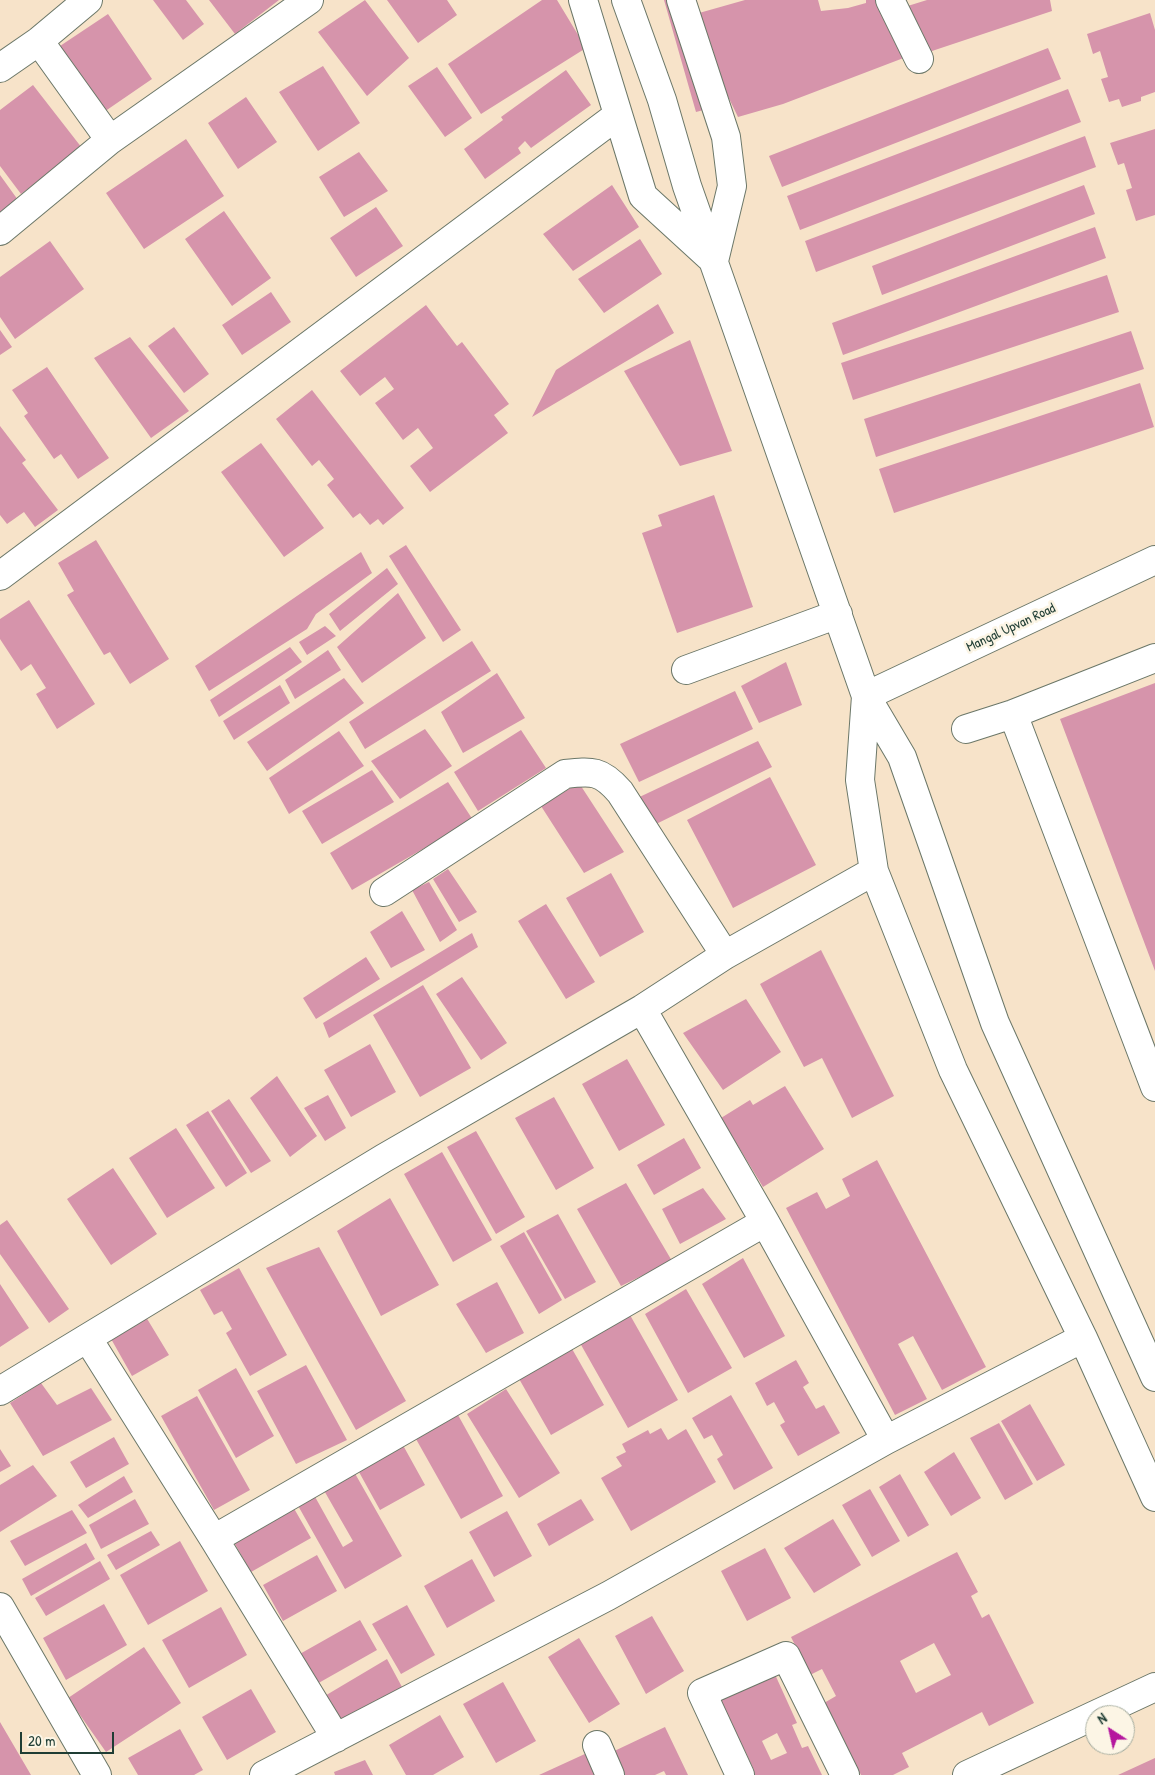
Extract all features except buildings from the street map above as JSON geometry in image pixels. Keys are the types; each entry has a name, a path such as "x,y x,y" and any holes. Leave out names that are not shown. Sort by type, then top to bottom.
{"street":[{"path":"0,68 39,41 88,0"},
{"path":"0,232 110,140 309,0"},
{"path":"583,0 643,196 714,261"},
{"path":"626,0 662,100 687,186 866,696 902,757 995,1023 1155,1377"},
{"path":"681,0 726,137 732,186 714,261"},
{"path":"890,0 919,59"},
{"path":"39,41 110,140"},
{"path":"4,565 618,115"},
{"name":"Mangal Upvan Road","path":"866,696 1155,560"},
{"path":"686,670 838,614"},
{"path":"966,729 1013,714 1155,658"},
{"path":"866,696 860,780 874,870 953,1070 1083,1338 1155,1497"},
{"path":"1013,714 1155,1087"},
{"path":"384,892 565,774 587,771 608,778 620,792 725,956"},
{"path":"0,1391 384,1158 642,1009 725,956 874,870"},
{"path":"642,1009 765,1222 886,1440"},
{"path":"214,1539 765,1222"},
{"path":"264,1775 608,1596 886,1440 1083,1338"},
{"path":"88,1339 336,1738"},
{"path":"0,1606 97,1775"},
{"path":"740,1775 702,1693 786,1656 845,1775"},
{"path":"1116,1705 1155,1687"},
{"path":"967,1775 1085,1720"},
{"path":"597,1745 610,1775"}]}
